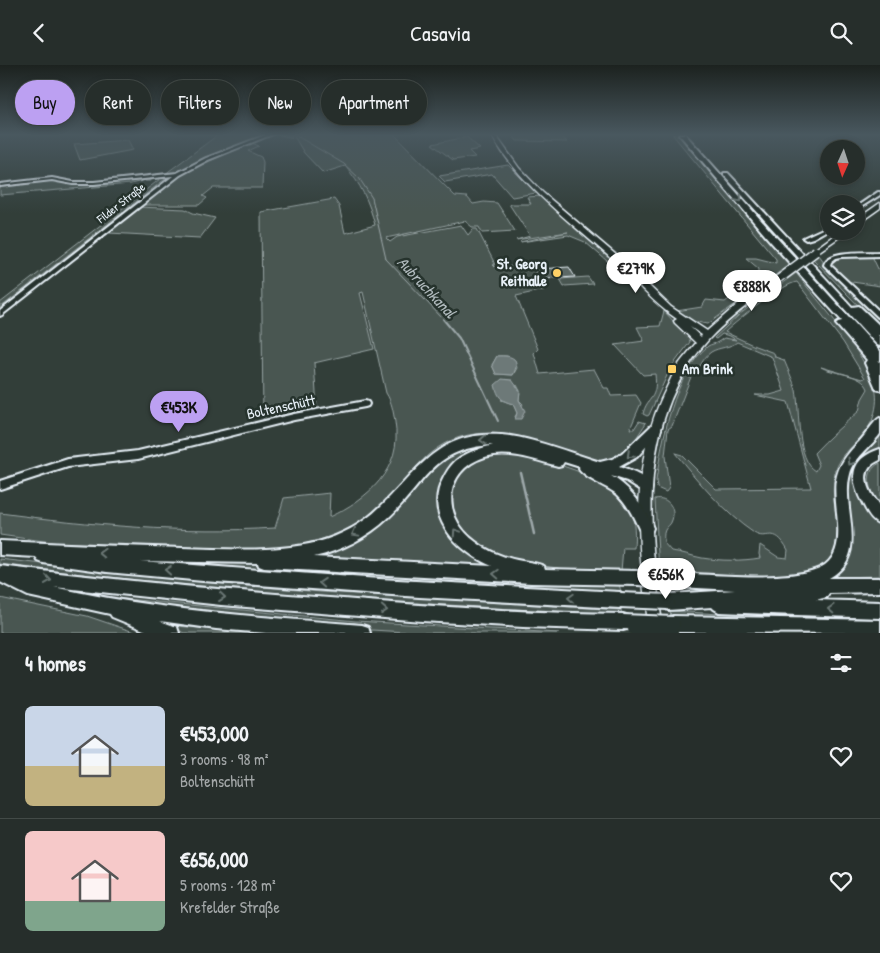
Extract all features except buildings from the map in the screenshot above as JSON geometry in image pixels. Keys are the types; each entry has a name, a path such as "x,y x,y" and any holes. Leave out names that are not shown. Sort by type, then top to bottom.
{"highway":[{"path":"705,161 880,357"},
{"path":"713,161 880,343"},
{"path":"749,199 792,239 880,333"},
{"path":"774,239 869,362 880,385"},
{"path":"829,309 880,369"},
{"path":"756,584 807,580 824,575 838,563 846,541 841,490 844,473 850,460 867,444 880,423"},
{"path":"592,468 623,461 655,429"},
{"path":"203,556 270,555 307,551 344,539 362,530 383,513 427,464 448,449 472,441 493,439 514,442 592,468 622,488 635,506 646,528"},
{"path":"580,577 514,566 477,552 461,539 453,529 448,518 444,501 446,484 454,469 466,459 478,453 494,450 517,451 631,477 646,487"},
{"path":"880,454 865,461 860,470 862,489 880,518"},
{"path":"0,549 203,556 322,565 580,577 880,587"},
{"path":"0,549 93,564 405,589 880,610"},
{"path":"0,573 28,589 95,604 216,621 362,633"},
{"path":"0,573 80,584 288,603 438,614 672,628 880,628"},
{"path":"668,602 880,587"},
{"path":"95,604 171,633"}],"main road":[{"path":"511,161 528,181 619,262 668,309 687,331 705,338"},
{"path":"865,216 880,205"},
{"path":"657,633 648,571 646,528 647,467 655,429 672,385 682,367 705,338 744,304 832,240"}],"street":[{"name":"Filder Straße","path":"0,314 156,190 178,174 204,161"},
{"path":"0,185 52,179 73,183 94,183 178,174"},
{"path":"865,203 880,193"},
{"path":"806,237 811,237 820,232"},
{"path":"880,254 834,257 828,261 827,265 880,316"},
{"name":"Boltenschütt","path":"0,485 68,463 138,455 294,417 365,404"}],"shaded area":[{"path":"183,161 205,161 179,172 188,167 175,173 165,174"},
{"path":"211,161 263,162 262,188 213,188 203,196 207,198 199,205 139,205 180,174"},
{"path":"311,161 420,161 455,196 467,197 473,204 484,202 497,203 515,231 482,233 479,227 472,227 465,221 386,238 390,242 397,237 461,225 468,235 473,229 477,229 495,267 533,266 544,290 516,296 538,349 534,353 540,374 594,369 604,388 608,388 611,396 636,395 641,403 630,429 634,429 639,421 646,423 628,449 616,458 600,461 546,444 504,434 468,435 450,441 436,449 411,472 387,500 361,521 326,538 306,544 279,548 211,550 105,547 0,535 0,513 68,521 172,529 241,530 275,528 284,498 330,493 329,517 357,501 380,480 394,454 396,439 395,422 391,403 386,393 363,292 360,293 374,349 314,363 317,408 306,410 306,413 263,423 261,212 334,199 339,206 345,233 375,225 364,194 345,166 323,173","holes":["497,356 507,356 515,360 517,368 513,375 496,374 492,365","517,385 520,391 519,400 523,404 515,417 517,413 513,404 501,400"]},
{"path":"694,161 700,161 789,265 708,324 691,321 676,311 702,307 706,300 725,302 758,278 759,269 746,258 756,258 776,263 776,259"},
{"path":"508,165 536,193 512,197 492,174 445,182 439,176"},
{"path":"164,175 165,179 0,308 0,303 160,179 154,178 150,181 146,180 131,184 0,195 0,185 51,180 72,184 94,184"},
{"path":"541,196 613,261 607,261 585,242 568,235 520,242 568,232 516,240 530,236 509,204 531,204 527,197"},
{"path":"138,207 185,209 193,213 215,218 200,238 109,233 71,261"},
{"path":"819,255 830,270 880,318 880,328 813,259"},
{"path":"842,256 872,256 880,273 880,286 845,281 829,265 831,259"},
{"path":"796,273 851,343 869,373 876,396 872,421 842,458 835,473 833,491 837,536 835,549 823,567 806,574 744,577 662,574 659,572 655,499 664,499 672,508 672,520 664,533 664,543 671,551 717,560 746,560 760,558 760,545 778,557 787,558 788,550 779,538 754,533 732,516 675,453 682,455 716,489 811,488 788,402 755,395 770,395 784,391 772,357 737,342 711,352 692,374 672,426 668,429 665,456 669,488 666,492 657,488 656,481 666,428 678,390 686,373 696,358 708,346 724,338 736,340 722,334 716,339 714,338 740,314","holes":["797,282 843,342 865,378 862,379 821,367 854,377 865,384 868,389 862,399 859,411 814,453 819,465 816,471 805,457 800,434 796,390 784,360 775,357 774,353 725,332 781,289"]},
{"path":"588,277 593,284 564,286 560,279"},
{"path":"664,311 689,338 690,342 670,369 647,416 643,414 654,394 655,374 643,375 615,345 644,341 637,327 660,326"},
{"path":"497,356 507,356 514,359 516,365 513,375 496,374 492,365"},
{"path":"502,379 512,380 520,391 519,400 525,411 521,419 515,419 517,413 513,404 503,400 497,393 495,385"},
{"path":"880,431 880,451 860,464 880,523 880,576 833,577 840,571 846,561 845,489 853,462"},
{"path":"493,442 551,456 510,447 452,468 444,518 505,569 301,556 346,542 449,451"},
{"path":"502,454 554,463 573,469 608,486 621,497 632,513 634,548 623,548 621,571 571,570 511,559 483,548 467,536 457,521 452,506 452,492 457,478 467,467 482,458"},
{"path":"880,463 880,509 871,491 869,478 874,467"},
{"path":"0,559 190,581 321,592 621,610 622,615 388,601 155,582 0,564"},
{"path":"176,562 244,563 532,581 619,584 621,592 299,574"},
{"path":"664,586 802,590 693,595 666,594"},
{"path":"95,596 356,621 559,633 422,633 355,629 218,617"},
{"path":"0,598 87,616 137,633 0,633"},
{"path":"670,611 720,614 880,616 880,620 671,616"},
{"path":"167,625 251,633 184,633"}],"waterway":[{"name":"Aubruchkanal","path":"338,161 359,178 372,198 386,259 444,320"},
{"name":"Aubruchkanal","path":"443,319 459,338 498,421"},
{"name":"Aubruchkanal","path":"520,472 534,534"}],"place":[{"name":"St. Georg Reithalle","path":"557,273"},
{"name":"Am Brink","path":"672,369"}]}
